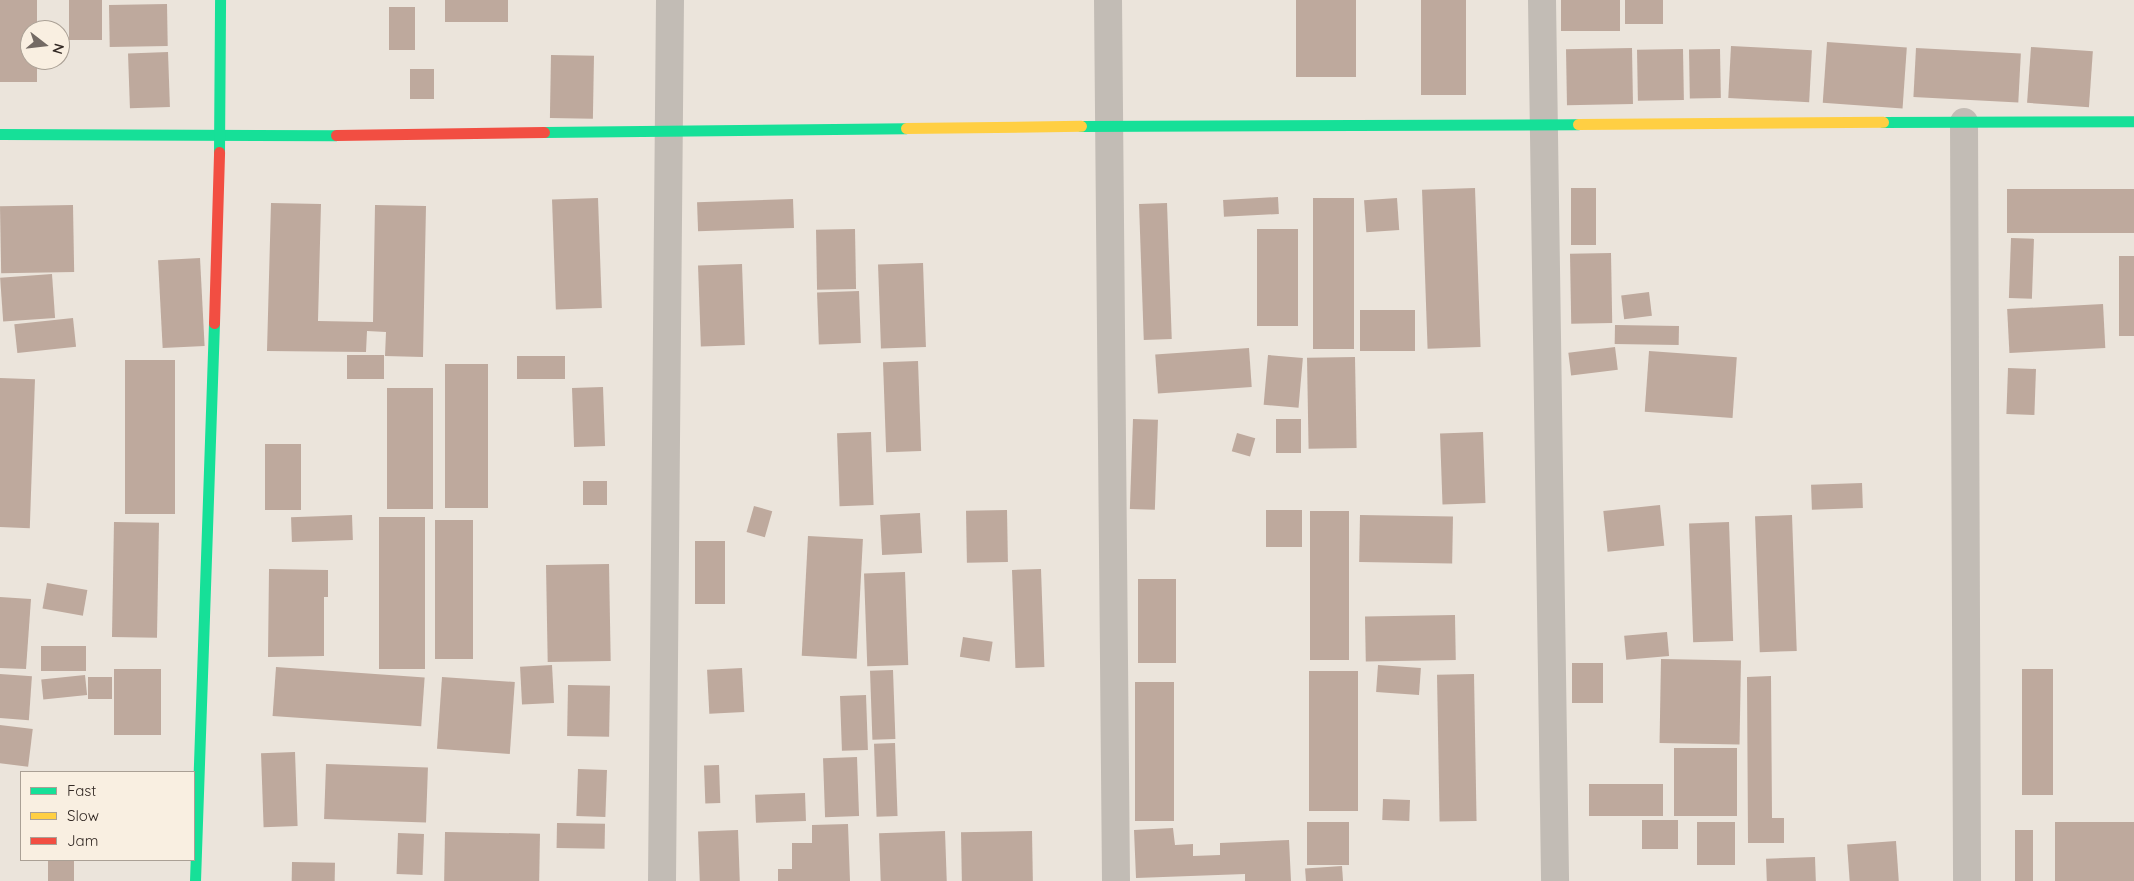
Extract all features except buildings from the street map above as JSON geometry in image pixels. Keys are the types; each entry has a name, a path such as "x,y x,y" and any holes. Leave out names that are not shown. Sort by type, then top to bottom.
{"street":[{"path":"195,881 220,136 220,0"},
{"path":"662,881 670,0"},
{"path":"1108,0 1116,881"},
{"path":"1542,0 1555,881"},
{"path":"0,134 220,136 1109,126 2134,121"},
{"path":"1964,122 1967,881"}],"traffic: fast":[{"path":"219,152 220,0"},
{"path":"1883,122 2134,121"},
{"path":"1081,126 1578,124"},
{"path":"544,132 906,128"},
{"path":"0,134 336,135"},
{"path":"195,881 214,323"}],"traffic: slow":[{"path":"1578,124 1883,122"},
{"path":"906,128 1081,126"}],"traffic: jam":[{"path":"336,135 544,132"},
{"path":"214,323 219,152"}]}
